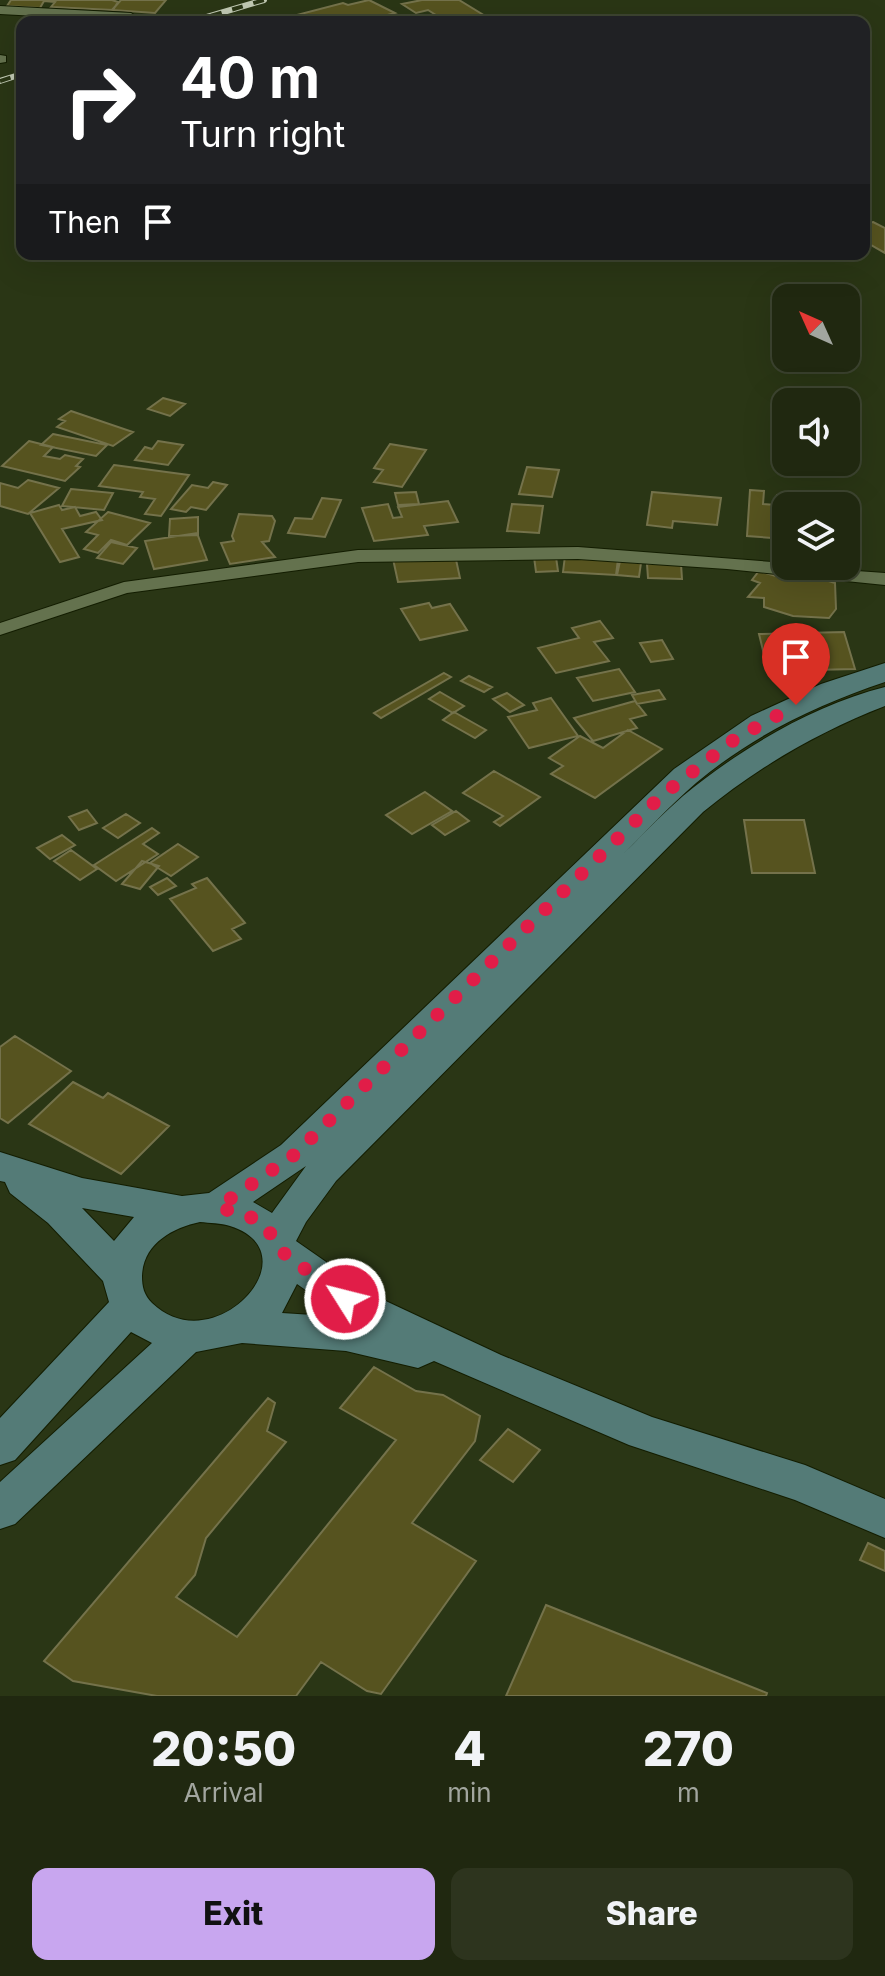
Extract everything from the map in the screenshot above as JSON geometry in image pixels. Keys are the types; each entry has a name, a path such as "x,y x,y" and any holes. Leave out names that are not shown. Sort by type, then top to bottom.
{"street":[{"path":"0,10 112,16"},
{"path":"0,629 69,603 124,588 358,556 578,553 727,563 885,579"},
{"path":"0,1447 126,1290 127,1253 140,1235 158,1220 200,1209 294,1155 685,776 762,722 831,690 885,672"},
{"path":"0,1167 62,1212 154,1327 187,1336 214,1334 239,1326 261,1312 276,1293 282,1272 279,1246 292,1212 323,1171 692,805 781,741 885,696"},
{"path":"0,1167 82,1193 253,1218 279,1246 361,1308 487,1367 644,1432 805,1484 885,1519"},
{"path":"239,1326 346,1334 487,1367"},
{"path":"0,1510 187,1336"}],"building":[{"path":"11,0 118,2 113,10 51,7 55,2 44,1 40,8 7,6"},
{"path":"121,0 166,0 155,13 112,10"},
{"path":"369,0 395,13 384,16 293,16 343,3 348,5"},
{"path":"422,0 459,0 485,16 438,16 428,10 416,13 402,4"},
{"path":"870,223 885,228 885,253 870,244"},
{"path":"163,398 185,404 170,416 148,409"},
{"path":"71,411 133,432 113,446 57,427 65,421 59,419"},
{"path":"53,434 107,445 96,456 41,445"},
{"path":"29,441 53,447 44,456 60,459 65,455 83,459 76,466 80,467 65,481 2,466"},
{"path":"158,441 183,445 168,465 135,460 145,447 152,449"},
{"path":"390,444 426,450 402,487 374,482 383,470 374,468"},
{"path":"114,465 189,475 161,516 145,514 155,499 140,497 143,492 99,486"},
{"path":"527,467 559,470 552,497 519,494"},
{"path":"28,480 59,488 28,514 0,506 0,483 18,488"},
{"path":"213,482 227,485 206,510 191,507 186,512 171,509 192,485 208,488"},
{"path":"71,489 113,493 104,510 62,506"},
{"path":"750,490 764,491 763,504 772,505 772,538 747,536"},
{"path":"416,492 419,504 398,505 395,493"},
{"path":"652,492 721,498 717,525 673,521 672,528 647,525"},
{"path":"322,498 341,500 325,537 288,533 295,518 312,519"},
{"path":"448,501 458,522 424,526 428,535 374,541 362,508 388,504 393,518 402,517 398,507"},
{"path":"512,504 543,506 539,533 507,531"},
{"path":"59,505 62,510 75,507 80,516 96,512 102,520 62,529 79,557 60,562 30,513"},
{"path":"108,512 150,523 127,545 111,540 98,553 84,549 98,535 86,532"},
{"path":"239,514 272,516 275,521 269,541 262,542 275,557 230,564 221,543 234,541 232,536"},
{"path":"198,517 198,535 169,536 170,519"},
{"path":"197,533 207,560 154,569 145,541"},
{"path":"111,542 137,548 123,564 97,558"},
{"path":"455,555 460,578 398,582 393,559"},
{"path":"565,556 618,559 616,575 563,572"},
{"path":"534,557 556,557 558,571 536,572"},
{"path":"620,561 641,563 639,577 617,575"},
{"path":"647,564 681,564 682,579 648,578"},
{"path":"759,571 772,575 772,580 826,580 835,583 836,609 829,618 793,616 764,607 764,598 748,597 760,583 752,580"},
{"path":"429,603 432,608 450,604 467,630 420,640 401,609"},
{"path":"600,621 613,638 594,642 609,661 556,673 538,648 579,638 572,628"},
{"path":"844,632 855,669 768,671 759,634"},
{"path":"662,640 673,659 651,662 640,643"},
{"path":"619,669 635,692 593,701 577,678"},
{"path":"444,673 451,677 381,718 374,713"},
{"path":"469,676 492,687 484,692 461,681"},
{"path":"659,690 665,699 637,704 632,695"},
{"path":"440,692 464,706 453,713 429,699"},
{"path":"507,693 524,705 510,712 493,699"},
{"path":"551,698 578,736 529,748 508,717 537,710 533,703"},
{"path":"635,701 646,715 630,719 637,728 593,741 574,718"},
{"path":"454,712 486,730 475,738 443,720"},
{"path":"628,730 662,749 595,798 551,774 563,766 549,758 580,736 603,748"},
{"path":"494,771 540,797 500,826 494,822 503,816 463,793"},
{"path":"425,792 452,811 412,834 386,815"},
{"path":"87,810 97,823 79,830 69,817"},
{"path":"456,811 469,821 445,835 432,825"},
{"path":"126,814 140,823 118,838 103,828"},
{"path":"744,820 804,820 815,873 752,873"},
{"path":"152,828 159,833 143,844 158,854 116,881 94,865"},
{"path":"62,835 75,845 50,859 37,848"},
{"path":"178,844 198,857 171,876 150,863"},
{"path":"71,850 97,869 80,880 54,861"},
{"path":"142,861 159,866 140,889 122,884"},
{"path":"167,878 176,886 158,895 150,887"},
{"path":"207,878 245,923 232,929 241,939 213,951 170,899 196,888 192,884"},
{"path":"15,1036 71,1071 8,1123 0,1118 0,1047"},
{"path":"73,1082 103,1098 108,1093 169,1126 121,1174 29,1124"},
{"path":"374,1367 416,1391 443,1395 480,1416 475,1441 412,1523 476,1561 381,1694 367,1691 321,1662 296,1696 157,1696 73,1681 44,1661 268,1398 275,1403 267,1431 286,1442 206,1538 195,1575 176,1597 237,1637 396,1440 340,1408"},
{"path":"508,1429 540,1450 513,1482 480,1460"},
{"path":"868,1543 885,1551 885,1571 860,1560"},
{"path":"546,1605 767,1693 766,1696 506,1696"}],"railway":[{"path":"210,16 264,0"},
{"path":"0,81 16,76"}],"route":[{"path":"345,1299 281,1251 267,1228 237,1211 218,1207 294,1155 661,796 735,739 796,705"}]}
